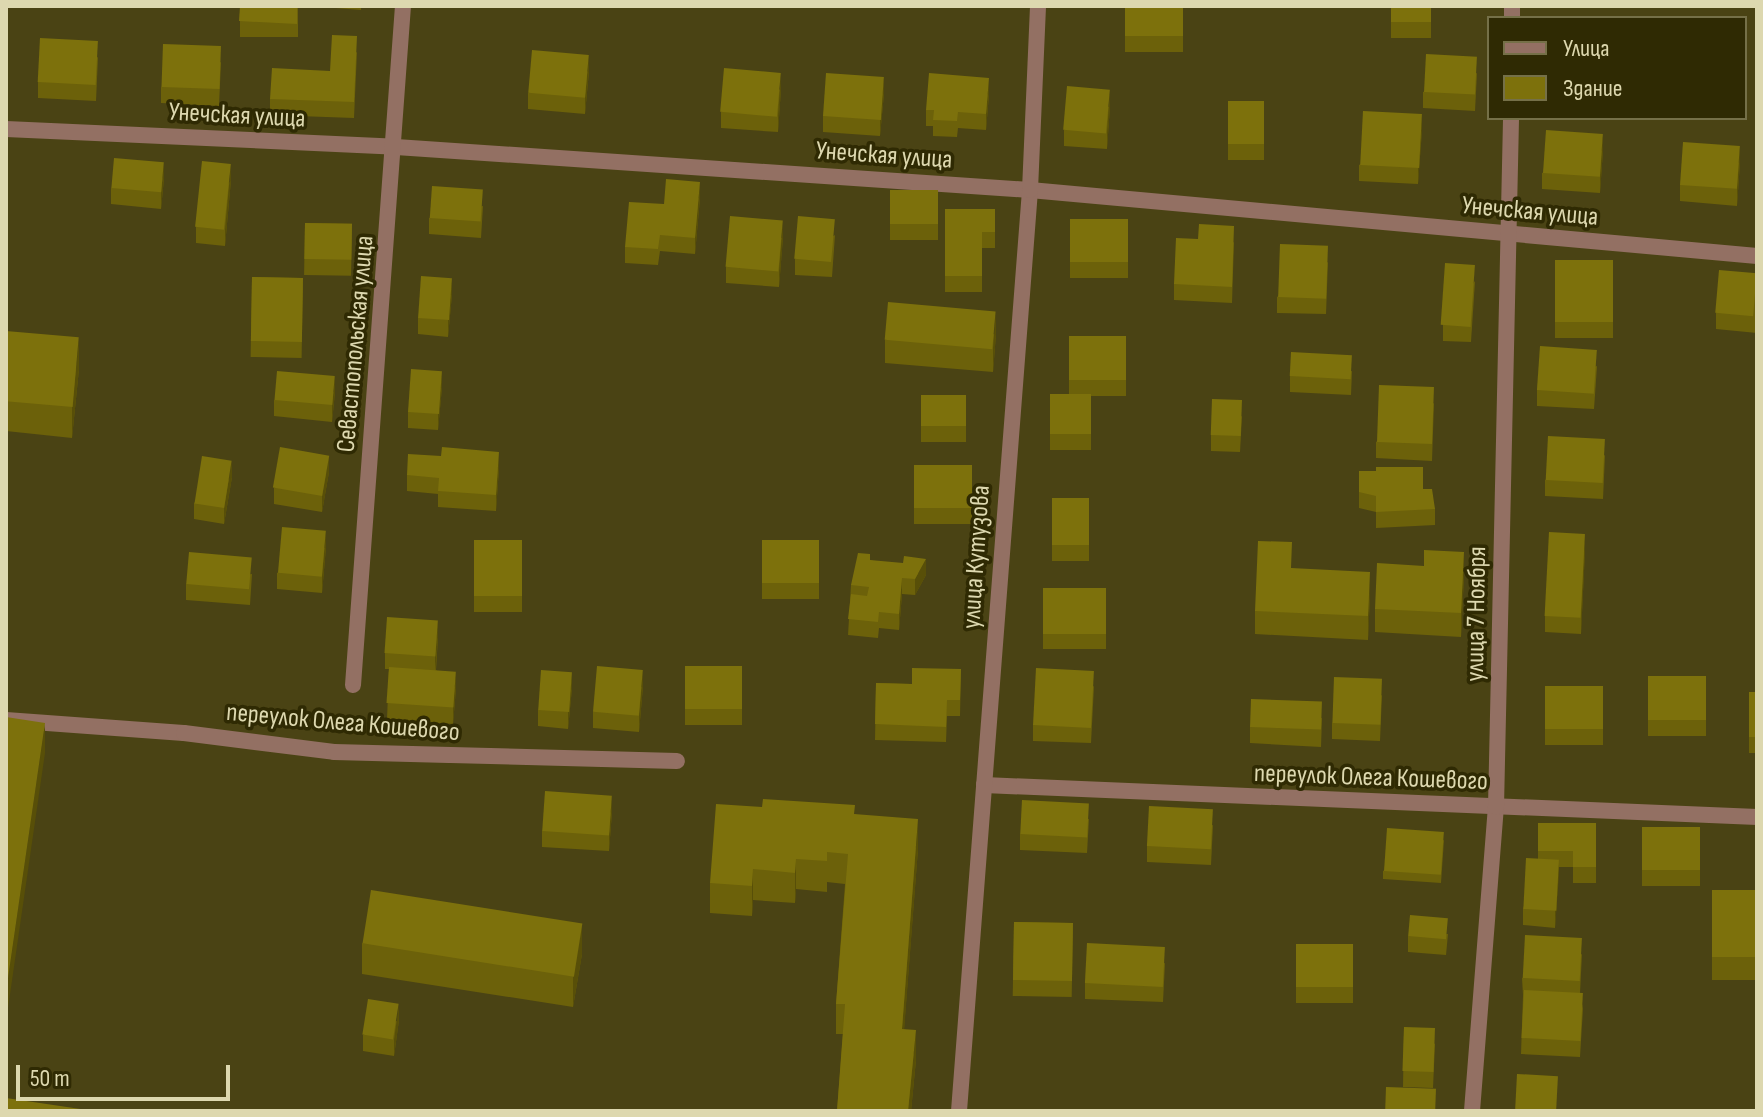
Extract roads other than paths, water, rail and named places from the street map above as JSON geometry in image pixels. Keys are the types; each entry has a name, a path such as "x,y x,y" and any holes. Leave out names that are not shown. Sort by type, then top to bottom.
{"street":[{"name":"Севастопольская улица","path":"353,685 396,147 403,6"},
{"name":"улица Кутузова","path":"959,1111 1030,190 1038,6"},
{"name":"улица 7 Ноября","path":"1472,1111 1496,807 1511,120"},
{"name":"Унечская улица","path":"6,129 396,147 1030,190 1757,256"},
{"name":"переулок Олега Кошевого","path":"6,720 184,733 334,752 677,761"},
{"name":"переулок Олега Кошевого","path":"984,785 1757,817"}]}
